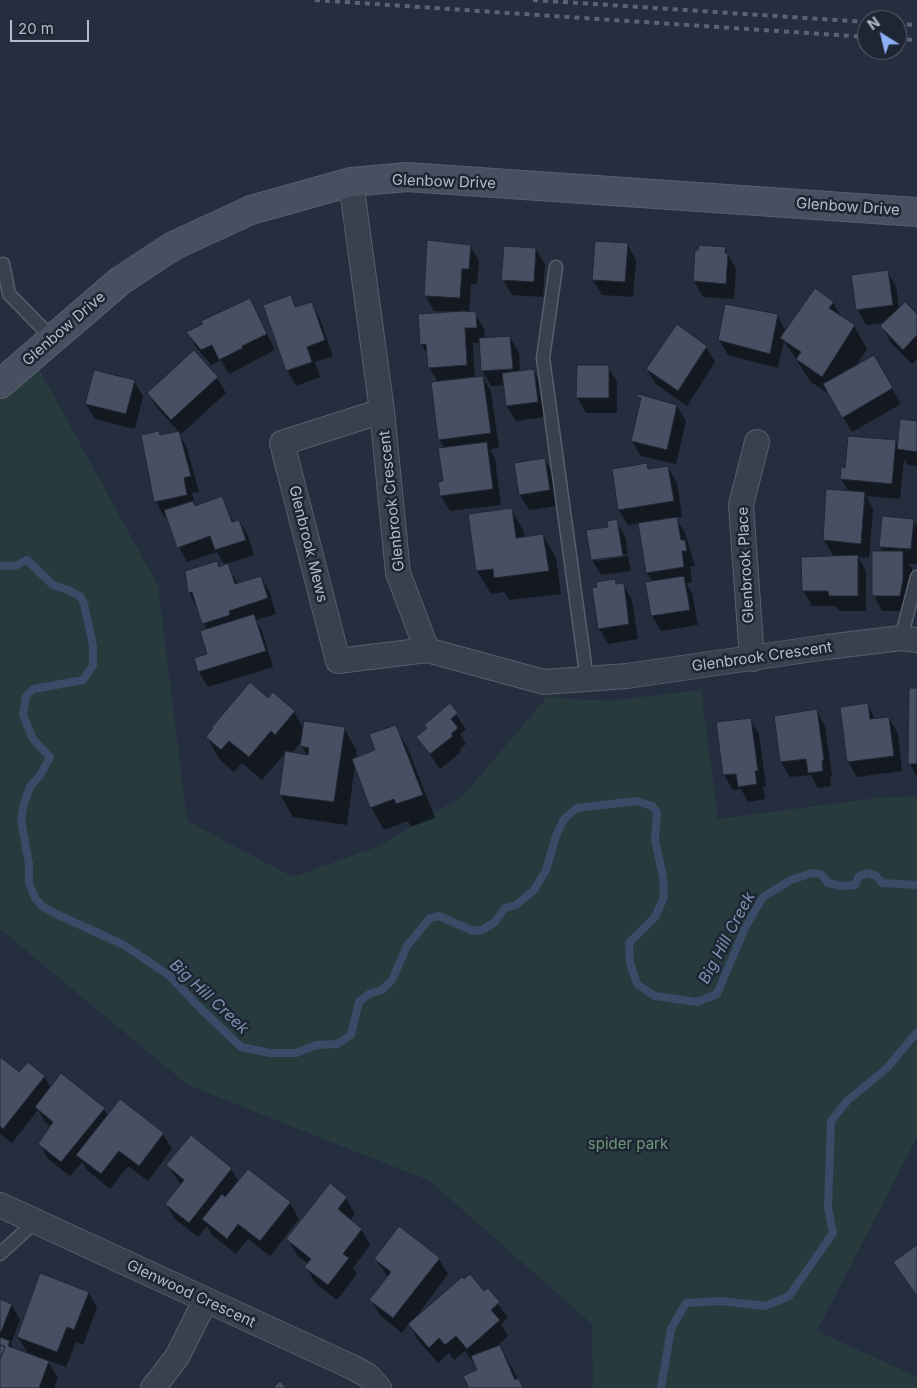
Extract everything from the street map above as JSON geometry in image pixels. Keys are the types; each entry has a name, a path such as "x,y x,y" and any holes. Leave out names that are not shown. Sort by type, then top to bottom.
{"street":[{"name":"Glenbow Drive","path":"0,384 120,281 173,246 251,210 350,182 407,177 917,212"},
{"name":"Glenbrook Crescent","path":"350,182 382,411 398,573 427,650 544,682 587,680 909,639"},
{"name":"Glenbrook Mews","path":"382,411 282,443 338,661 427,650"},
{"name":"Glenbrook Place","path":"752,659 741,505 757,442"},
{"name":"Glenwood Crescent","path":"0,1204 205,1301 352,1367 367,1375 379,1388"},
{"path":"153,1388 176,1357 205,1301"}],"lane":[{"path":"2,264 9,294 53,338"},
{"path":"556,267 543,358 587,680"},
{"path":"909,639 917,577"},
{"path":"0,1254 36,1221"}],"green space":[{"name":"spider park","path":"32,356 158,586 187,821 293,877 377,847 463,796 547,697 608,701 701,690 718,819 877,798 917,796 917,1137 817,1331 917,1377 917,1388 593,1388 592,1324 430,1181 188,1085 0,929 0,384"}],"building":[{"path":"427,240 471,245 469,269 462,269 460,298 424,296"},
{"path":"595,241 628,243 625,282 592,280"},
{"path":"699,245 726,247 725,253 728,253 726,284 693,281 695,250 698,250"},
{"path":"504,246 536,248 534,282 501,280"},
{"path":"888,270 893,305 856,310 851,275"},
{"path":"815,288 834,302 829,308 855,325 822,377 796,359 801,352 780,338"},
{"path":"291,295 295,307 312,302 325,340 307,347 312,362 286,371 263,305"},
{"path":"250,298 267,334 242,346 243,348 219,360 212,345 201,350 186,332 203,324 201,321"},
{"path":"905,302 917,314 917,335 903,350 880,326"},
{"path":"725,304 778,314 770,354 718,340"},
{"path":"476,312 477,328 465,328 467,365 428,368 426,344 420,345 418,314"},
{"path":"677,324 707,346 678,391 646,369"},
{"path":"510,336 513,369 481,371 479,338"},
{"path":"194,350 218,377 171,420 147,393"},
{"path":"874,355 893,388 842,418 823,384"},
{"path":"577,365 609,365 609,398 576,398"},
{"path":"534,369 538,402 506,406 502,373"},
{"path":"94,370 135,380 126,414 85,404"},
{"path":"483,376 491,433 438,440 431,382"},
{"path":"638,394 677,405 667,450 631,441 641,398 637,397"},
{"path":"900,419 917,421 917,452 897,449"},
{"path":"159,431 160,435 179,431 191,476 184,478 187,495 154,502 141,435"},
{"path":"848,436 896,440 892,484 840,479 841,467 845,468"},
{"path":"487,442 493,489 440,496 438,482 443,481 438,448"},
{"path":"545,458 550,490 519,495 514,463"},
{"path":"647,463 648,469 668,466 674,501 618,510 612,469"},
{"path":"826,489 865,492 861,544 823,540"},
{"path":"222,496 232,522 239,520 246,540 215,550 210,536 177,548 164,510 193,501 195,506"},
{"path":"512,508 516,538 543,534 549,571 494,578 493,569 476,571 468,514"},
{"path":"882,516 914,519 911,549 879,547"},
{"path":"677,517 681,540 685,540 687,551 682,551 684,567 646,573 638,523"},
{"path":"617,519 623,556 591,560 586,530 608,527 607,521"},
{"path":"872,551 903,551 903,579 900,596 872,596"},
{"path":"858,555 858,596 829,596 828,591 802,591 801,557"},
{"path":"217,561 219,567 228,563 235,584 261,576 268,598 229,611 230,615 202,624 192,592 188,593 185,571"},
{"path":"684,576 690,610 651,616 645,582"},
{"path":"615,579 616,584 624,583 629,624 598,629 592,588 597,587 596,582"},
{"path":"254,614 266,651 198,672 194,658 207,654 200,631"},
{"path":"250,682 268,698 273,692 295,711 275,735 271,731 249,757 229,741 221,750 206,737 212,727"},
{"path":"909,688 917,688 917,764 908,764"},
{"path":"450,703 458,713 451,719 458,728 451,734 453,736 430,754 416,737 427,728 424,725"},
{"path":"868,703 870,719 889,717 894,756 847,762 840,707"},
{"path":"817,709 824,760 822,761 823,771 808,773 806,759 780,762 774,716"},
{"path":"751,718 758,771 755,771 757,784 738,787 736,774 723,775 716,722"},
{"path":"304,721 345,727 334,802 279,795 285,751 308,755 309,748 300,746"},
{"path":"396,725 423,795 396,804 394,799 370,808 352,759 375,750 369,734"},
{"path":"0,1057 19,1072 28,1062 45,1076 3,1129 0,1126"},
{"path":"61,1073 105,1108 61,1162 38,1144 53,1122 35,1107"},
{"path":"120,1099 164,1133 139,1166 119,1151 101,1174 76,1155"},
{"path":"191,1135 232,1168 189,1223 165,1204 184,1180 166,1165"},
{"path":"248,1169 291,1202 260,1241 238,1224 227,1239 202,1219 222,1194 225,1197"},
{"path":"330,1183 347,1197 338,1209 362,1229 343,1254 349,1258 328,1285 304,1267 311,1259 286,1239"},
{"path":"399,1226 440,1258 393,1318 369,1300 391,1272 374,1259"},
{"path":"917,1245 917,1296 893,1262"},
{"path":"40,1273 89,1292 74,1330 67,1327 57,1352 17,1337"},
{"path":"470,1274 484,1291 488,1288 500,1302 491,1310 500,1320 467,1349 456,1336 445,1345 439,1338 429,1348 408,1324 462,1277 464,1279"},
{"path":"0,1299 12,1304 1,1332 0,1331"},
{"path":"0,1337 10,1341 8,1346 49,1361 39,1388 0,1388 0,1359 5,1347 0,1345"},
{"path":"0,1345 5,1347 0,1359"},
{"path":"500,1345 515,1380 518,1378 523,1388 469,1388 463,1376 477,1370 471,1356"},
{"path":"280,1381 286,1388 273,1388"}],"waterway":[{"name":"Big Hill Creek","path":"0,566 15,566 27,560 53,585 80,596 84,604 93,645 93,665 83,680 33,689 26,696 23,715 33,739 50,757 41,774 30,787 24,803 21,820 29,864 29,883 35,898 42,906 52,912 124,945 170,976 241,1047 270,1053 296,1053 316,1045 337,1044 351,1035 359,1002 369,994 382,990 392,980 407,946 430,918 439,916 473,931 482,930 495,922 505,908 516,905 534,890 546,870 556,836 564,819 577,808 636,801 652,806 657,812 655,840 663,877 664,897 655,917 629,943 630,963 637,984 655,996 697,1002 717,994 745,928 763,897 791,880 812,873 821,874 828,883 841,886 855,885 859,876 867,873 876,876 882,883 917,885"},
{"name":"Big Hill Creek","path":"661,1388 671,1329 686,1303 721,1301 765,1306 789,1296 833,1233 828,1208 831,1121 848,1100 887,1068 917,1032"}],"railway":[{"path":"315,0 857,36"},
{"path":"533,0 857,21"},
{"path":"907,24 917,25"},
{"path":"907,40 917,40"}]}
